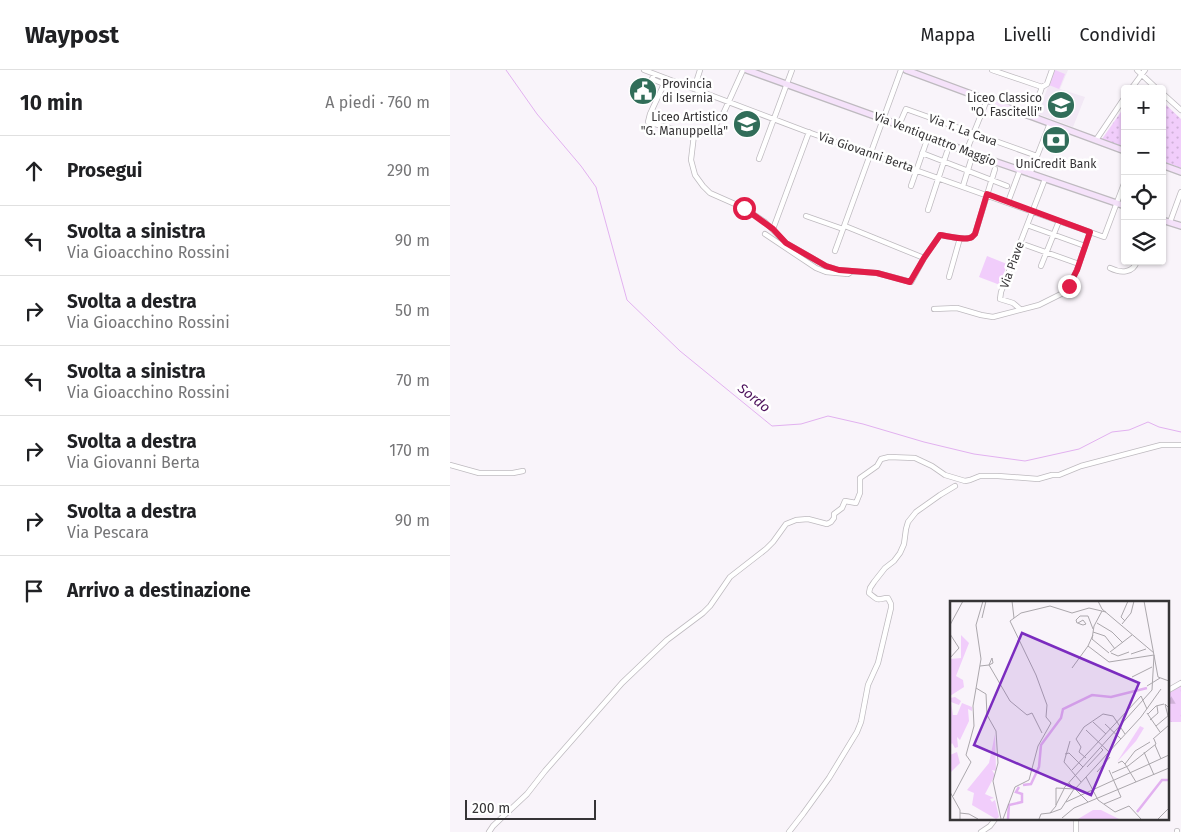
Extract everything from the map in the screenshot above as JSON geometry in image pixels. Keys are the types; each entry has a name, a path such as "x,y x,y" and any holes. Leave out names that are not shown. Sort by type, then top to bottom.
{"main road":[{"name":"Via Ventiquattro Maggio","path":"745,70 899,125 966,152 1121,205"},
{"path":"906,70 922,73 987,100 1121,149"},
{"path":"1166,166 1181,172"},
{"path":"1166,221 1181,226"}],"street":[{"name":"Via Giovanni Berta","path":"647,70 809,132 1090,232"},
{"path":"694,89 700,70"},
{"path":"654,74 652,79 664,84 648,122 694,135 711,132 724,112 745,70"},
{"path":"759,159 792,70"},
{"path":"835,251 901,70"},
{"path":"992,70 1042,87"},
{"path":"1032,116 1042,87 1047,84 1052,70"},
{"path":"1137,70 1153,85"},
{"path":"1134,85 1145,70"},
{"path":"1166,97 1181,110"},
{"path":"966,152 987,100"},
{"path":"1096,140 1121,103"},
{"name":"Via T. La Cava","path":"899,125 906,109 1037,156"},
{"path":"1030,174 1050,123"},
{"path":"773,229 809,132"},
{"path":"694,135 692,160 695,175 710,193 733,202 757,217 773,229 786,243 826,266 839,270 877,273 910,282 940,235 969,239 975,234 995,169"},
{"path":"911,186 928,137"},
{"path":"928,210 947,152"},
{"path":"922,153 1007,186"},
{"path":"963,186 972,160"},
{"path":"1008,202 1020,170"},
{"name":"Via Piave","path":"1020,310 1013,303 1000,299 1001,292 1045,179"},
{"path":"934,309 957,308 993,317 1039,305 1063,293 1069,286 1079,264 1090,232 1104,237 1121,191"},
{"path":"1170,222 1181,192"},
{"path":"806,216 924,258"},
{"path":"1041,266 1059,220"},
{"path":"1027,225 1085,246"},
{"path":"765,234 816,268 826,272 848,274 852,271"},
{"path":"949,277 960,238"},
{"path":"1020,243 1079,264"},
{"path":"1110,268 1117,272 1130,271 1136,265"},
{"path":"489,832 527,794 622,683 667,640 703,613 730,577 766,549 786,524 796,520 808,519 828,524 834,518 834,514 842,508 845,501 856,503 860,493 860,478 877,466 881,459 915,458 945,475 965,481 980,476 1038,479 1052,474 1059,475 1081,466 1161,446 1181,445"},
{"path":"450,465 479,473 513,473 523,471"},
{"path":"789,832 829,778 854,738 861,722 866,692 878,663 891,608 888,598 876,599 869,593 870,588 900,552 904,544 906,525 914,515 940,495 956,486"},
{"path":"1168,690 1181,684"},
{"path":"981,832 994,820"}],"shaded area":[{"name":"Liceo Classico \"O. Fascitelli\"","path":"1054,70 1068,70 1060,89 1085,97 1073,127 1038,114"}],"green space":[{"path":"1055,70 1065,74 1059,89 1049,85"},
{"path":"1166,105 1181,119 1181,168 1166,162"},
{"path":"1121,112 1121,146 1102,139"},
{"path":"987,256 1007,264 1000,285 979,277"},
{"path":"1181,686 1181,722 1168,722 1168,693"}],"waterway":[{"name":"Sordo","path":"506,70 537,114 581,166 596,187 627,300 680,351 772,426 801,424 828,416 974,454 1025,461 1079,449 1112,432 1129,430 1148,422 1159,427 1181,432"}],"place":[{"name":"Provincia di Isernia","path":"643,91"},
{"name":"Liceo Classico \"O. Fascitelli\"","path":"1061,105"},
{"name":"Liceo Artistico \"G. Manuppella\"","path":"747,124"},
{"name":"UniCredit Bank","path":"1056,140"}],"route":[{"path":"744,208 765,222 786,243 826,266 839,270 877,273 910,282 940,235 969,239 975,234 987,194 1090,232 1077,270 1069,286"}]}
